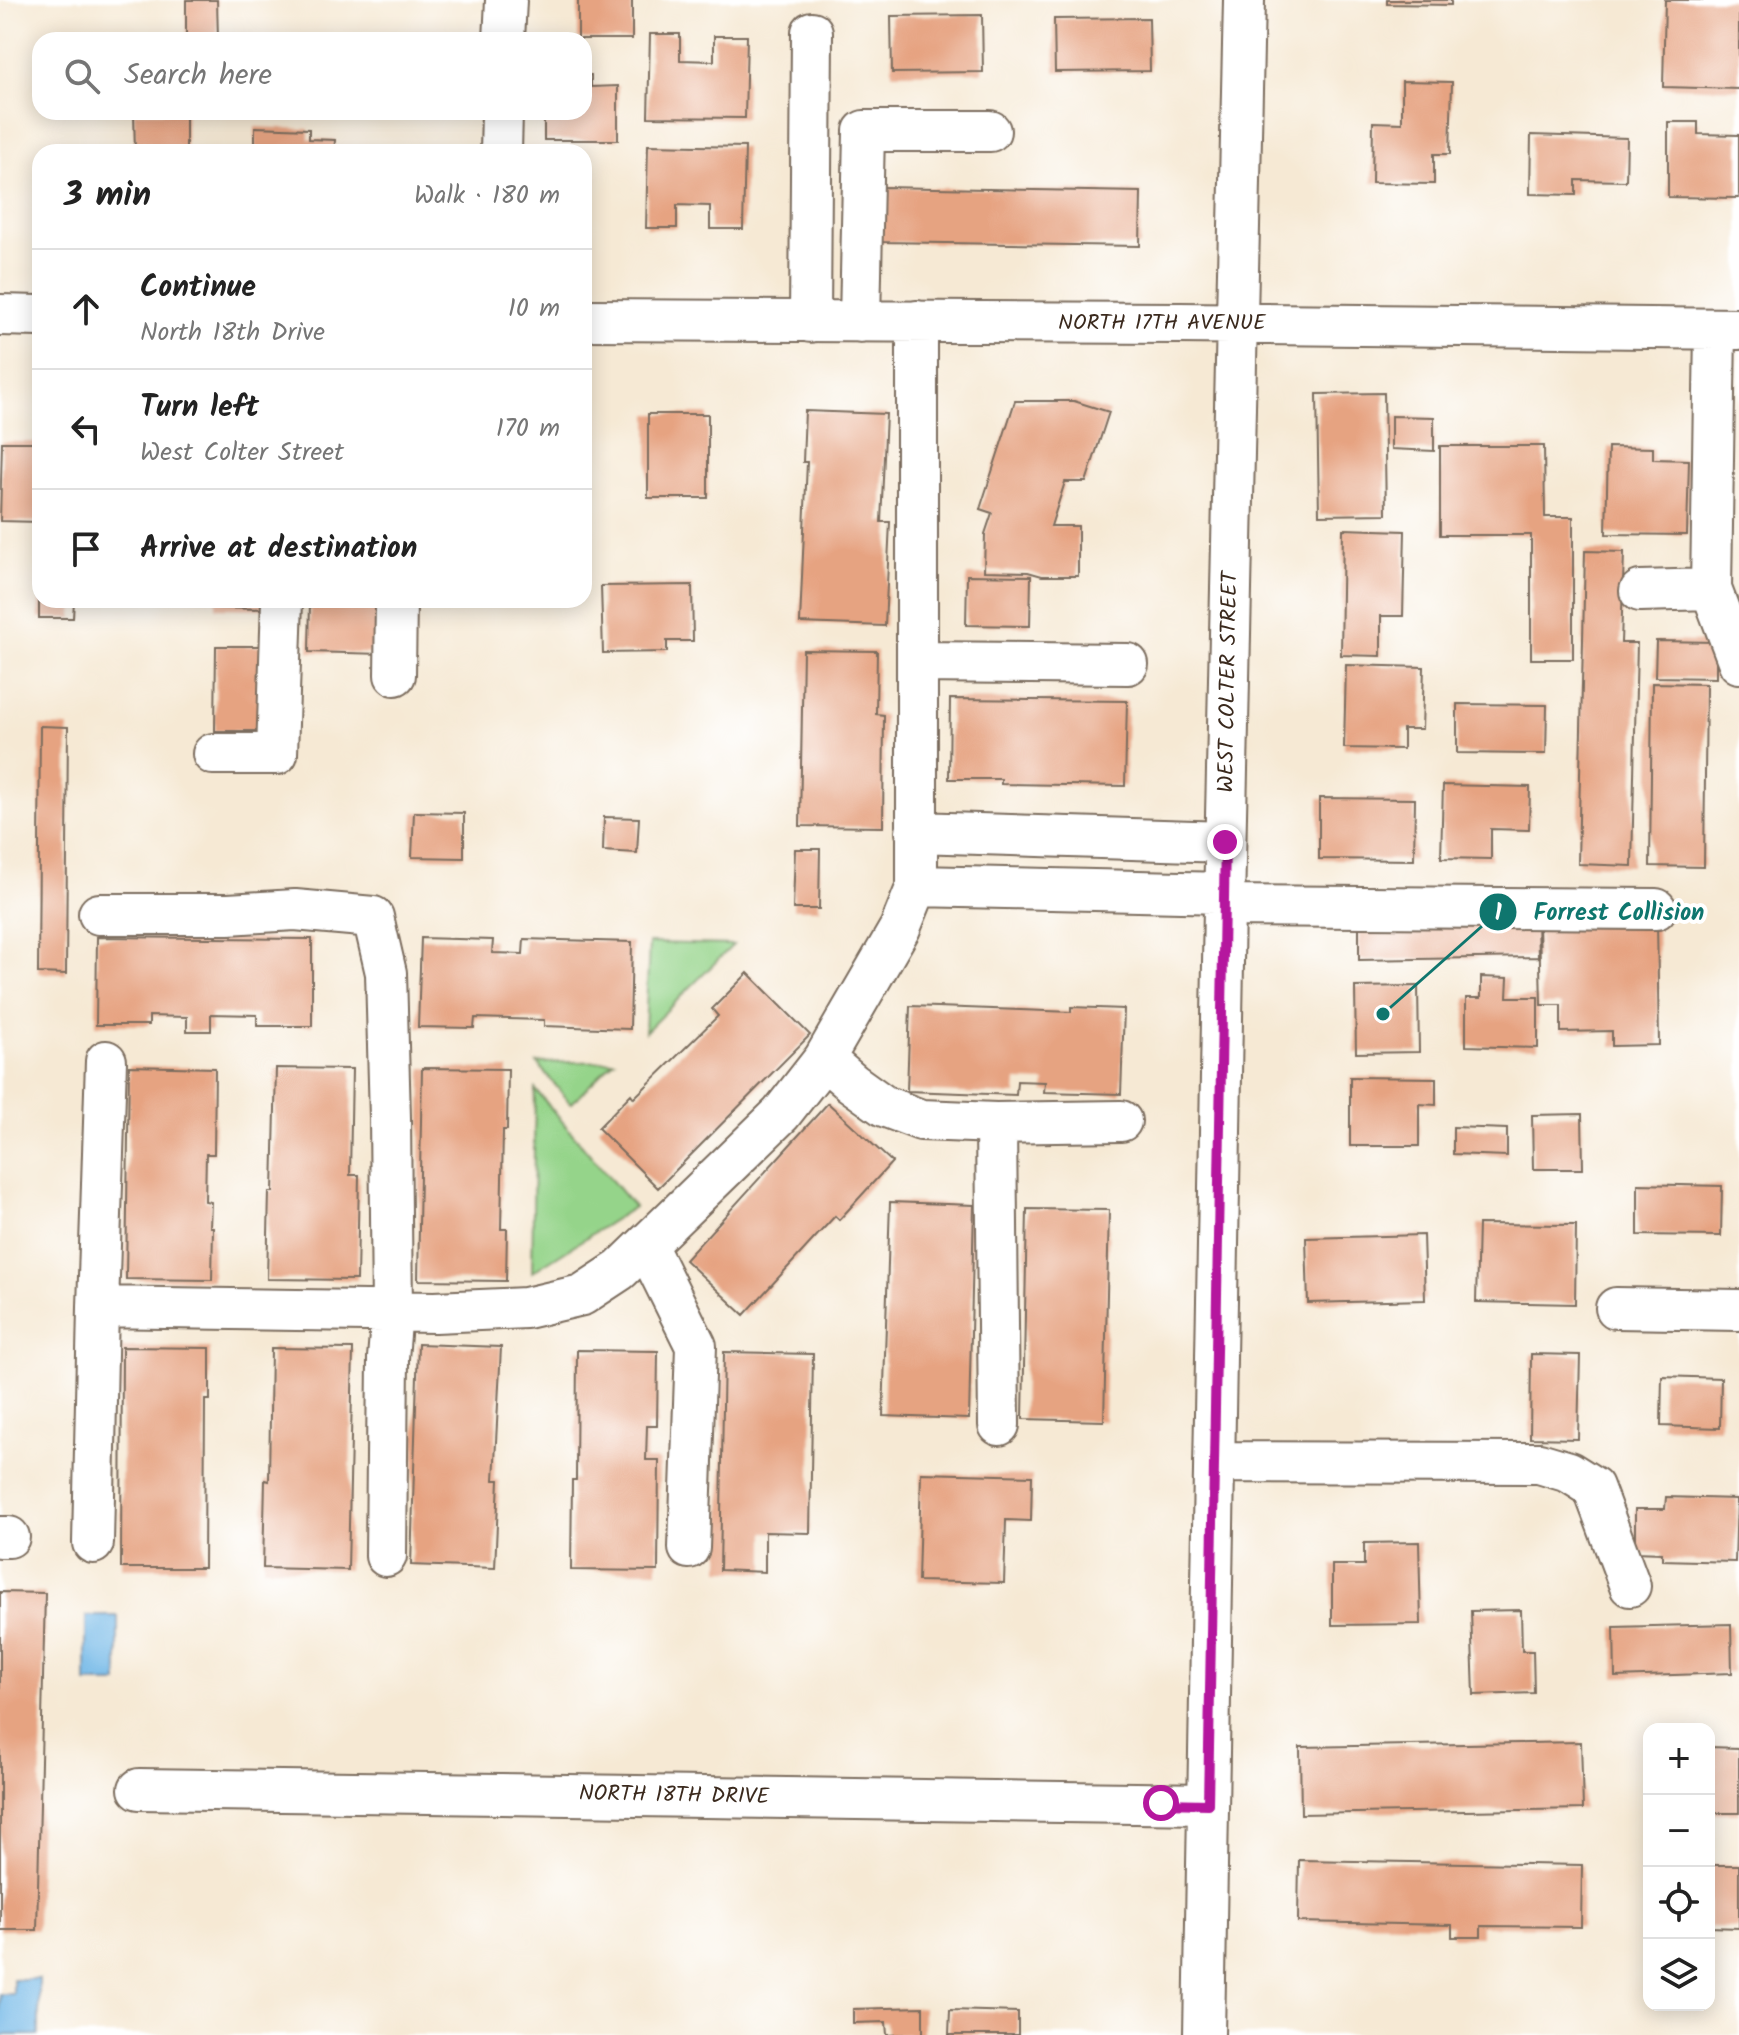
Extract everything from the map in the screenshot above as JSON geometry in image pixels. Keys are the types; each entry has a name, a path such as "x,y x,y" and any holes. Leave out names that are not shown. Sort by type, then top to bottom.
{"street":[{"path":"504,32 506,0"},
{"name":"WEST COLTER STREET","path":"1204,2035 1225,842 1244,0"},
{"path":"810,322 812,32"},
{"path":"501,144 502,120"},
{"path":"860,322 864,131 990,131"},
{"path":"0,315 32,316"},
{"name":"NORTH 17TH AVENUE","path":"592,320 1727,329"},
{"path":"98,1307 435,1312 526,1308 582,1295 620,1270 781,1114 824,1059 900,928 917,886 917,321"},
{"path":"1727,329 1711,589 1739,663"},
{"path":"1640,591 1711,589"},
{"path":"213,754 277,754 282,608"},
{"path":"395,675 396,608"},
{"path":"917,662 1128,664"},
{"path":"916,832 1225,842"},
{"path":"917,886 1224,899 1656,909"},
{"path":"99,914 228,914 295,910 373,917 386,973 392,1311 388,1358 386,1556"},
{"path":"824,1059 884,1106 921,1120 996,1123 1121,1121"},
{"path":"93,1543 106,1061"},
{"path":"996,1123 999,1425"},
{"path":"646,1245 696,1346 689,1548"},
{"path":"1616,1308 1739,1310"},
{"path":"1214,1462 1539,1463 1569,1472 1593,1487 1630,1586"},
{"name":"NORTH 18TH DRIVE","path":"139,1789 1208,1804"}],"green space":[{"path":"649,943 733,945 645,1032"},
{"path":"614,1061 571,1104 537,1063"},
{"path":"535,1089 634,1207 532,1272"}],"water":[{"path":"86,1616 118,1616 118,1683 86,1683"},
{"path":"13,1979 39,1979 39,2035 0,2035 0,1994 13,1994"}],"building":[{"path":"186,0 217,0 218,32 186,32"},
{"path":"578,0 632,0 632,39 592,39 592,32 578,32"},
{"path":"1387,0 1451,0 1451,5 1387,4"},
{"path":"1665,0 1739,0 1739,89 1663,87"},
{"path":"982,15 983,72 892,73 891,16"},
{"path":"1149,18 1150,71 1055,72 1054,19"},
{"path":"650,34 680,34 680,60 714,61 714,36 747,36 745,118 648,117"},
{"path":"1402,81 1452,82 1450,154 1434,154 1434,184 1372,183 1373,122 1402,123"},
{"path":"618,86 618,140 544,140 544,120 592,120 592,87"},
{"path":"134,120 186,120 186,144 135,144"},
{"path":"1668,122 1698,122 1698,134 1739,135 1739,198 1668,197"},
{"path":"255,127 309,129 309,139 335,140 335,144 255,144"},
{"path":"1531,135 1627,138 1626,181 1576,180 1576,195 1530,194"},
{"path":"648,145 745,147 743,229 710,229 710,206 677,205 677,228 646,228"},
{"path":"882,187 1141,192 1140,246 881,242"},
{"path":"1384,393 1386,514 1319,515 1317,394"},
{"path":"1015,401 1074,401 1109,412 1086,482 1065,482 1051,526 1078,526 1078,576 984,571 985,534 992,513 980,509"},
{"path":"805,411 886,414 881,522 890,522 885,626 800,623 807,462 803,462"},
{"path":"648,414 708,414 708,498 648,498"},
{"path":"1391,416 1434,417 1434,451 1391,449"},
{"path":"2,442 32,442 32,522 0,521"},
{"path":"1440,446 1544,446 1545,517 1573,517 1573,659 1531,659 1531,535 1440,535"},
{"path":"1608,447 1653,448 1653,459 1689,460 1687,535 1606,534"},
{"path":"1343,529 1405,531 1403,616 1381,616 1381,656 1341,655"},
{"path":"1585,551 1624,552 1621,643 1637,643 1632,866 1578,864"},
{"path":"967,575 1031,576 1030,626 966,625"},
{"path":"692,585 693,641 667,641 667,652 603,653 601,586"},
{"path":"39,608 74,608 73,618 39,618"},
{"path":"310,608 385,608 383,654 309,652"},
{"path":"1656,641 1716,642 1716,678 1655,677"},
{"path":"216,646 267,646 266,731 215,731"},
{"path":"803,650 877,651 876,714 884,715 883,827 800,826"},
{"path":"1346,665 1424,667 1422,729 1403,729 1403,749 1344,748"},
{"path":"1652,683 1706,684 1704,867 1650,866"},
{"path":"950,699 1127,701 1125,786 1001,784 1001,779 949,779"},
{"path":"1457,704 1547,705 1546,754 1457,753"},
{"path":"40,726 68,727 66,974 38,973"},
{"path":"1443,785 1530,787 1529,830 1491,829 1491,859 1441,858"},
{"path":"1319,798 1415,799 1414,860 1319,859"},
{"path":"414,812 464,813 464,858 412,857"},
{"path":"604,817 639,818 637,853 603,851"},
{"path":"795,849 820,849 819,909 793,909"},
{"path":"1537,921 1538,957 1359,960 1359,924"},
{"path":"1657,921 1659,1045 1612,1046 1612,1031 1561,1032 1561,1005 1541,1005 1539,923"},
{"path":"97,937 312,939 312,1026 257,1026 257,1015 211,1014 211,1031 187,1031 187,1017 149,1016 149,1025 96,1025"},
{"path":"421,938 493,940 492,953 523,954 524,939 632,942 630,1029 544,1026 544,1020 475,1018 474,1028 418,1027"},
{"path":"748,973 810,1035 658,1188 598,1128 631,1094 634,1098 718,1016 712,1009"},
{"path":"1481,977 1508,978 1507,997 1538,997 1538,1048 1466,1046 1466,998 1481,998"},
{"path":"1418,986 1419,1052 1356,1053 1355,987"},
{"path":"910,1006 1071,1012 1071,1007 1124,1009 1121,1094 1044,1092 1045,1082 1017,1081 1016,1095 907,1091"},
{"path":"129,1066 215,1068 214,1154 206,1154 205,1201 211,1202 212,1280 126,1279"},
{"path":"276,1068 352,1069 350,1175 359,1175 357,1280 267,1279"},
{"path":"422,1068 508,1069 501,1229 507,1229 506,1281 418,1280"},
{"path":"1350,1077 1436,1078 1436,1105 1419,1104 1419,1146 1350,1146"},
{"path":"828,1103 892,1162 839,1220 835,1216 744,1315 685,1260"},
{"path":"1582,1114 1583,1169 1533,1169 1532,1115"},
{"path":"1453,1127 1507,1129 1507,1156 1453,1154"},
{"path":"1638,1184 1722,1186 1721,1236 1638,1235"},
{"path":"890,1202 974,1205 969,1419 883,1416"},
{"path":"1027,1209 1109,1210 1104,1421 1023,1419"},
{"path":"1478,1224 1576,1225 1575,1304 1476,1302"},
{"path":"1423,1235 1425,1300 1308,1303 1306,1238"},
{"path":"418,1344 501,1347 494,1480 499,1480 495,1568 411,1565"},
{"path":"122,1347 210,1348 210,1400 205,1400 204,1568 121,1568"},
{"path":"271,1348 353,1349 348,1570 263,1568 265,1480 269,1481"},
{"path":"577,1350 658,1351 657,1426 647,1426 646,1460 659,1460 658,1571 571,1570 572,1480 576,1480"},
{"path":"724,1352 813,1354 810,1533 765,1532 765,1572 720,1570"},
{"path":"1531,1354 1580,1355 1578,1439 1530,1438"},
{"path":"1662,1376 1721,1378 1720,1428 1661,1426"},
{"path":"921,1473 1032,1476 1031,1521 1006,1520 1004,1583 918,1581"},
{"path":"1666,1497 1737,1499 1735,1562 1662,1560 1662,1553 1635,1552 1635,1509 1665,1509"},
{"path":"1419,1542 1421,1624 1332,1625 1332,1565 1364,1565 1364,1543"},
{"path":"0,1592 45,1593 37,1930 0,1930"},
{"path":"1521,1610 1522,1651 1533,1651 1534,1693 1474,1695 1471,1611"},
{"path":"1731,1624 1732,1673 1615,1677 1614,1627"},
{"path":"1581,1742 1583,1809 1301,1814 1300,1747"},
{"path":"1715,1747 1739,1748 1739,1813 1715,1813"},
{"path":"1299,1860 1582,1865 1581,1927 1481,1926 1481,1937 1452,1937 1452,1925 1298,1922"},
{"path":"1715,1865 1739,1865 1739,1928 1715,1927"},
{"path":"923,2007 923,2034 887,2035 886,2022 853,2023 853,2009"},
{"path":"950,2010 1018,2012 1018,2035 949,2035"}],"place":[{"name":"Forrest Collision","path":"1383,1014"}],"route":[{"path":"1161,1803 1208,1804 1225,842"}]}
